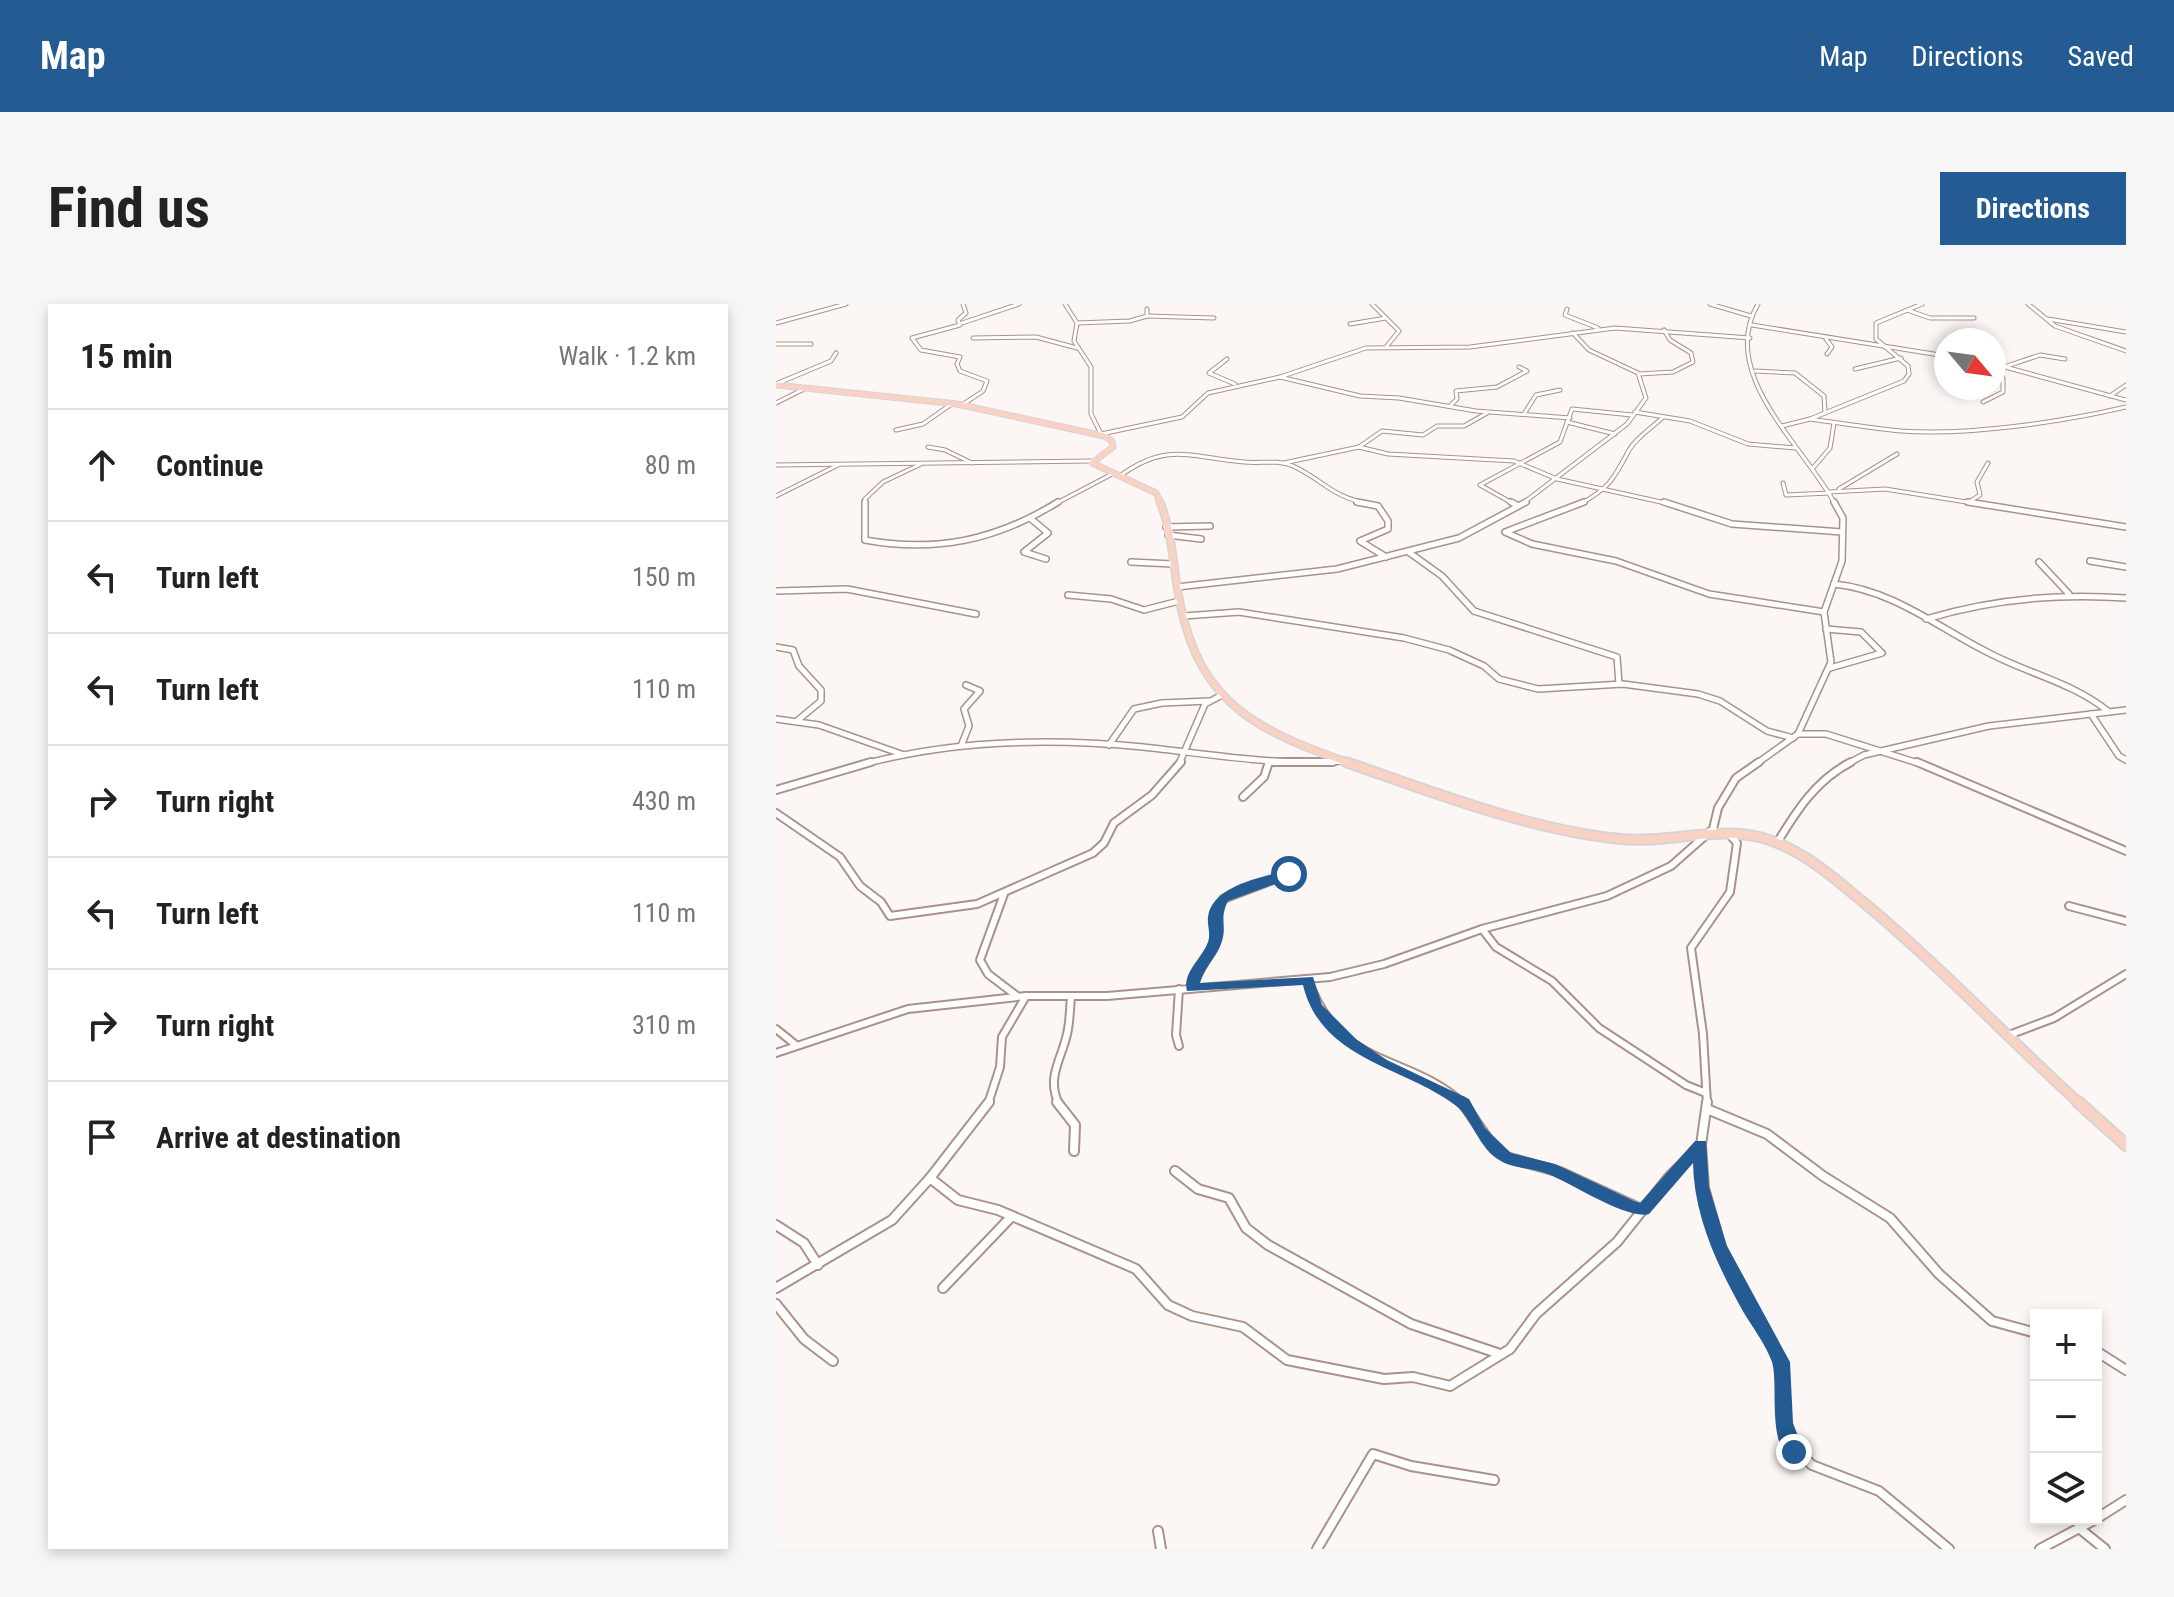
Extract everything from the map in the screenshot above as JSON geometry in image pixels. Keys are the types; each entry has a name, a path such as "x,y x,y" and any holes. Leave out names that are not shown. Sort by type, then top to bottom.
{"main road":[{"path":"776,384 953,403 1103,435 1112,441 1113,447 1092,461 1095,466 1156,493 1167,531 1179,601 1220,696 1271,732 1343,761 1425,788 1598,835 1647,839 1708,834 1777,843 1803,856 1896,929 2126,1145"}],"street":[{"path":"834,304 844,305"},
{"path":"962,323 958,320 966,313 963,304"},
{"path":"896,430 921,426 948,409 962,405 983,391 988,382 960,371 957,366 960,357 921,350 912,338 1019,304"},
{"path":"1065,304 1077,323 1074,341 1091,367 1091,414 1103,435 1182,417 1203,395 1280,377 1335,356 1386,347 1470,347 1599,329 1664,330 1750,338"},
{"path":"1372,304 1400,333 1386,347"},
{"path":"1710,304 1751,316"},
{"path":"776,1053 908,1009 1022,997 1308,980 1384,964 1482,929 1607,896 1671,866 1708,834 1726,792 1736,778 1795,736 1830,668 1824,612 1842,561 1843,518 1830,492 1769,409 1746,352 1751,316 1758,304"},
{"path":"1782,426 1810,419 1904,381 1909,370 1901,358 1875,337 1876,323 1922,304"},
{"path":"2028,304 2083,338 2126,351"},
{"path":"776,323 844,305"},
{"path":"1147,309 1147,316"},
{"path":"1567,309 1565,315 1599,329"},
{"path":"1906,310 1930,318 1974,318"},
{"path":"1077,323 1130,321 1147,316 1214,318"},
{"path":"1350,324 1386,318"},
{"path":"2048,319 2126,332"},
{"path":"1752,325 1934,354"},
{"path":"1573,333 1589,350 1639,374 1667,374 1692,364 1691,353 1670,340 1664,330"},
{"path":"973,338 1036,337 1077,348"},
{"path":"1826,339 1832,347 1827,354"},
{"path":"776,344 811,344"},
{"path":"776,384 831,361 836,353"},
{"path":"2006,367 2040,355 2065,359"},
{"path":"1855,369 1901,358"},
{"path":"1227,359 1209,373 1238,385"},
{"path":"1451,405 1457,399 1456,391 1497,387 1527,371 1519,367"},
{"path":"2006,367 2126,400"},
{"path":"1755,371 1798,374 1824,396 1825,413"},
{"path":"1177,587 1304,573 1410,553 1459,538 1557,479 1615,434 1646,398 1639,374"},
{"path":"1280,377 1360,396 1568,420 1615,434"},
{"path":"2110,396 2126,385"},
{"path":"776,403 804,389"},
{"path":"1524,414 1536,395 1560,390"},
{"path":"1983,402 1987,400"},
{"path":"948,409 953,403"},
{"path":"1810,419 1937,431 2074,419 2126,407"},
{"path":"1517,505 1479,486 1560,442 1567,431 1572,409 1663,417 1701,425 1741,443 1796,448"},
{"path":"921,464 883,482 865,499 865,540 904,547 978,540 1030,518 1141,460 1174,451 1208,454 1242,462 1284,463 1359,447 1382,431 1395,429 1423,435 1437,426 1464,426 1487,413"},
{"path":"1663,417 1627,452 1623,466 1605,490 1582,503 1505,532 1532,544 1616,561 1709,594 1824,612"},
{"path":"1813,468 1823,461 1832,442 1834,423"},
{"path":"928,447 946,450 972,463"},
{"path":"1359,447 1388,454 1480,456 1519,462 1557,479 1650,497 1732,524 1842,532"},
{"path":"1783,483 1785,495 1830,492 1897,454"},
{"path":"776,465 1092,461"},
{"path":"1284,463 1306,472 1344,499 1378,506 1388,521 1388,529 1360,541 1386,557"},
{"path":"1970,501 1980,495 1977,482 1988,463"},
{"path":"776,496 838,465"},
{"path":"1837,490 1884,490 1970,501 2069,521 2126,527"},
{"path":"1167,531 1190,516"},
{"path":"1030,518 1048,533 1024,552 1046,559"},
{"path":"1177,525 1210,526"},
{"path":"1167,531 1201,539"},
{"path":"1410,553 1442,576 1474,611 1617,657 1619,684"},
{"path":"2090,561 2126,567"},
{"path":"1131,562 1173,564"},
{"path":"2039,562 2069,594"},
{"path":"1834,584 1862,587 1889,597 2000,659 2091,697 2109,712"},
{"path":"776,591 805,586 892,596 976,614"},
{"path":"1926,619 1971,605 2069,594 2126,598"},
{"path":"1068,595 1111,599 1144,610 1179,601"},
{"path":"1184,616 1239,612 1404,638 1449,650 1484,666 1499,679 1538,689 1619,684 1709,697 1767,731 1795,736 1826,734 1908,758 2126,851"},
{"path":"1826,629 1861,632 1882,653 1830,668"},
{"path":"776,647 793,650 799,666 821,690 821,701 796,721"},
{"path":"961,746 969,726 964,709 980,691 966,685"},
{"path":"1109,745 1134,709 1162,703 1209,701 1220,696"},
{"path":"776,813 840,857 860,886 881,902 890,916 955,909 1004,894 1093,853 1104,843 1114,823 1161,787 1185,752 1209,701"},
{"path":"1777,843 1798,809 1828,774 1879,750 1989,726 2126,710"},
{"path":"2091,714 2119,756 2126,760"},
{"path":"776,719 828,728 904,755"},
{"path":"776,790 904,755 961,746 1109,745 1269,761 1343,761"},
{"path":"1243,797 1264,777 1269,761"},
{"path":"1730,835 1737,843 1730,892 1691,948 1703,1034 1707,1109 1701,1145 1701,1187 1719,1246 1728,1269 1781,1362 1784,1423 1794,1452 1814,1466 1866,1483 1949,1549"},
{"path":"1191,988 1197,969 1216,940 1214,916 1223,899 1232,893 1289,874"},
{"path":"1004,894 980,960 988,974 1022,997"},
{"path":"2069,906 2126,921"},
{"path":"1482,929 1496,947 1552,981 1599,1028 1686,1085 1706,1093"},
{"path":"2009,1035 2054,1018 2126,974"},
{"path":"1308,980 1315,1007 1352,1044 1382,1064 1422,1080 1464,1103 1480,1132 1506,1157 1550,1168 1643,1210"},
{"path":"1179,989 1176,1035 1179,1046"},
{"path":"1071,996 1068,1032 1056,1059 1053,1089 1057,1102 1075,1125 1074,1151"},
{"path":"776,1288 892,1220 930,1178 987,1108 1000,1067 1002,1037 1022,997"},
{"path":"776,1029 796,1045"},
{"path":"1707,1109 1767,1134 1823,1176 1890,1218 1939,1274 1981,1313 1992,1321 2030,1331"},
{"path":"930,1178 958,1200 1012,1216 1136,1269 1168,1305 1192,1316 1243,1327 1274,1352 1301,1365 1384,1379 1413,1377 1450,1386 1519,1340 1536,1314 1617,1242 1701,1145"},
{"path":"1175,1171 1198,1189 1229,1198 1246,1228 1268,1245 1357,1291 1411,1324 1500,1354"},
{"path":"943,1288 1012,1216"},
{"path":"776,1225 804,1243 818,1265"},
{"path":"776,1304 804,1339 833,1361"},
{"path":"2102,1355 2126,1370"},
{"path":"1317,1549 1373,1454 1411,1466 1494,1480"},
{"path":"2102,1515 2126,1500"},
{"path":"2040,1549 2085,1525"},
{"path":"2079,1528 2105,1549"},
{"path":"1158,1531 1161,1549"}],"route":[{"path":"1289,874 1232,893 1223,899 1214,916 1216,940 1197,969 1191,988 1308,980 1315,1007 1352,1044 1382,1064 1422,1080 1464,1103 1480,1132 1506,1157 1550,1168 1629,1206 1643,1210 1669,1177 1701,1145 1701,1187 1719,1246 1728,1269 1781,1362 1784,1423 1794,1452"}]}
